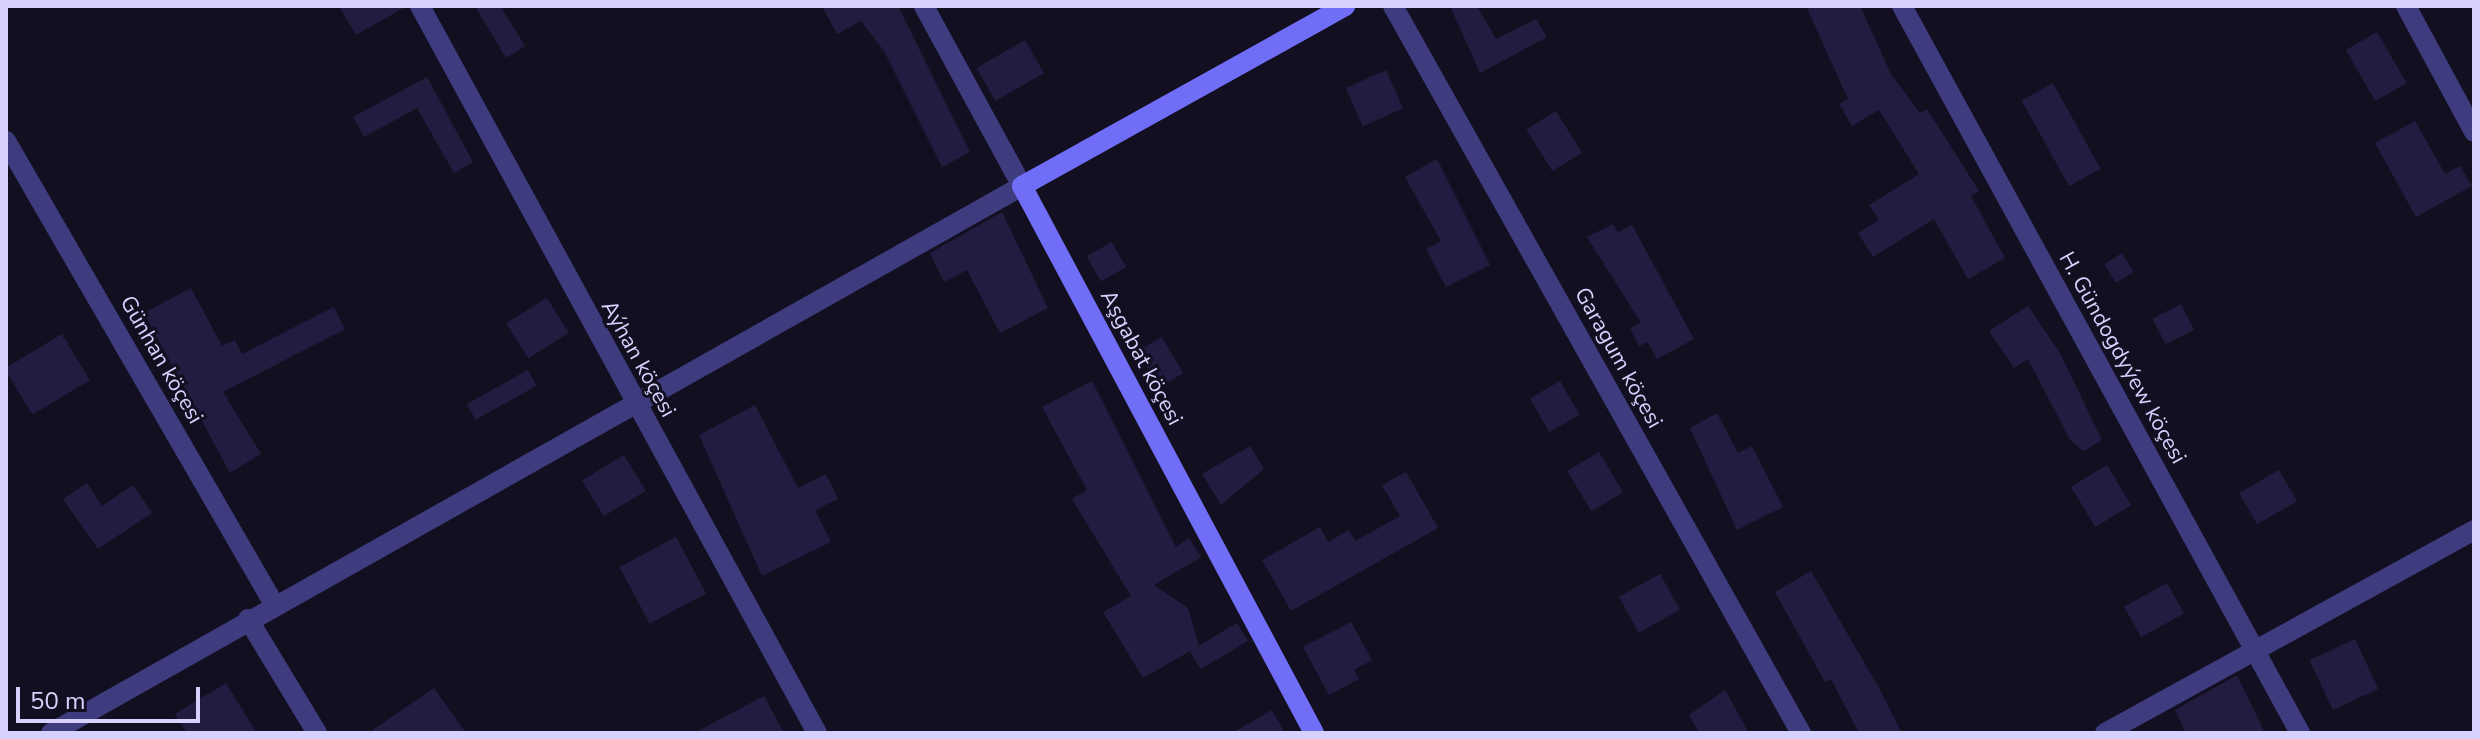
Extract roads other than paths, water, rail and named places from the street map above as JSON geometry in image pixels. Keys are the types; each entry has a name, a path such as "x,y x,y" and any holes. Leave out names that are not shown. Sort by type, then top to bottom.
{"street":[{"name":"Aýhan köçesi","path":"420,6 634,403 817,733"},
{"name":"Aşgabat köçesi","path":"924,6 1314,733"},
{"path":"51,733 274,604 1345,6"},
{"name":"Garagum köçesi","path":"1393,6 1801,733"},
{"name":"H. Gündogdyýew köçesi","path":"1902,6 2300,733"},
{"path":"2406,6 2474,132"},
{"name":"Günhan köçesi","path":"6,141 274,604"},
{"path":"2105,733 2474,530"},
{"path":"248,619 317,733"}]}
